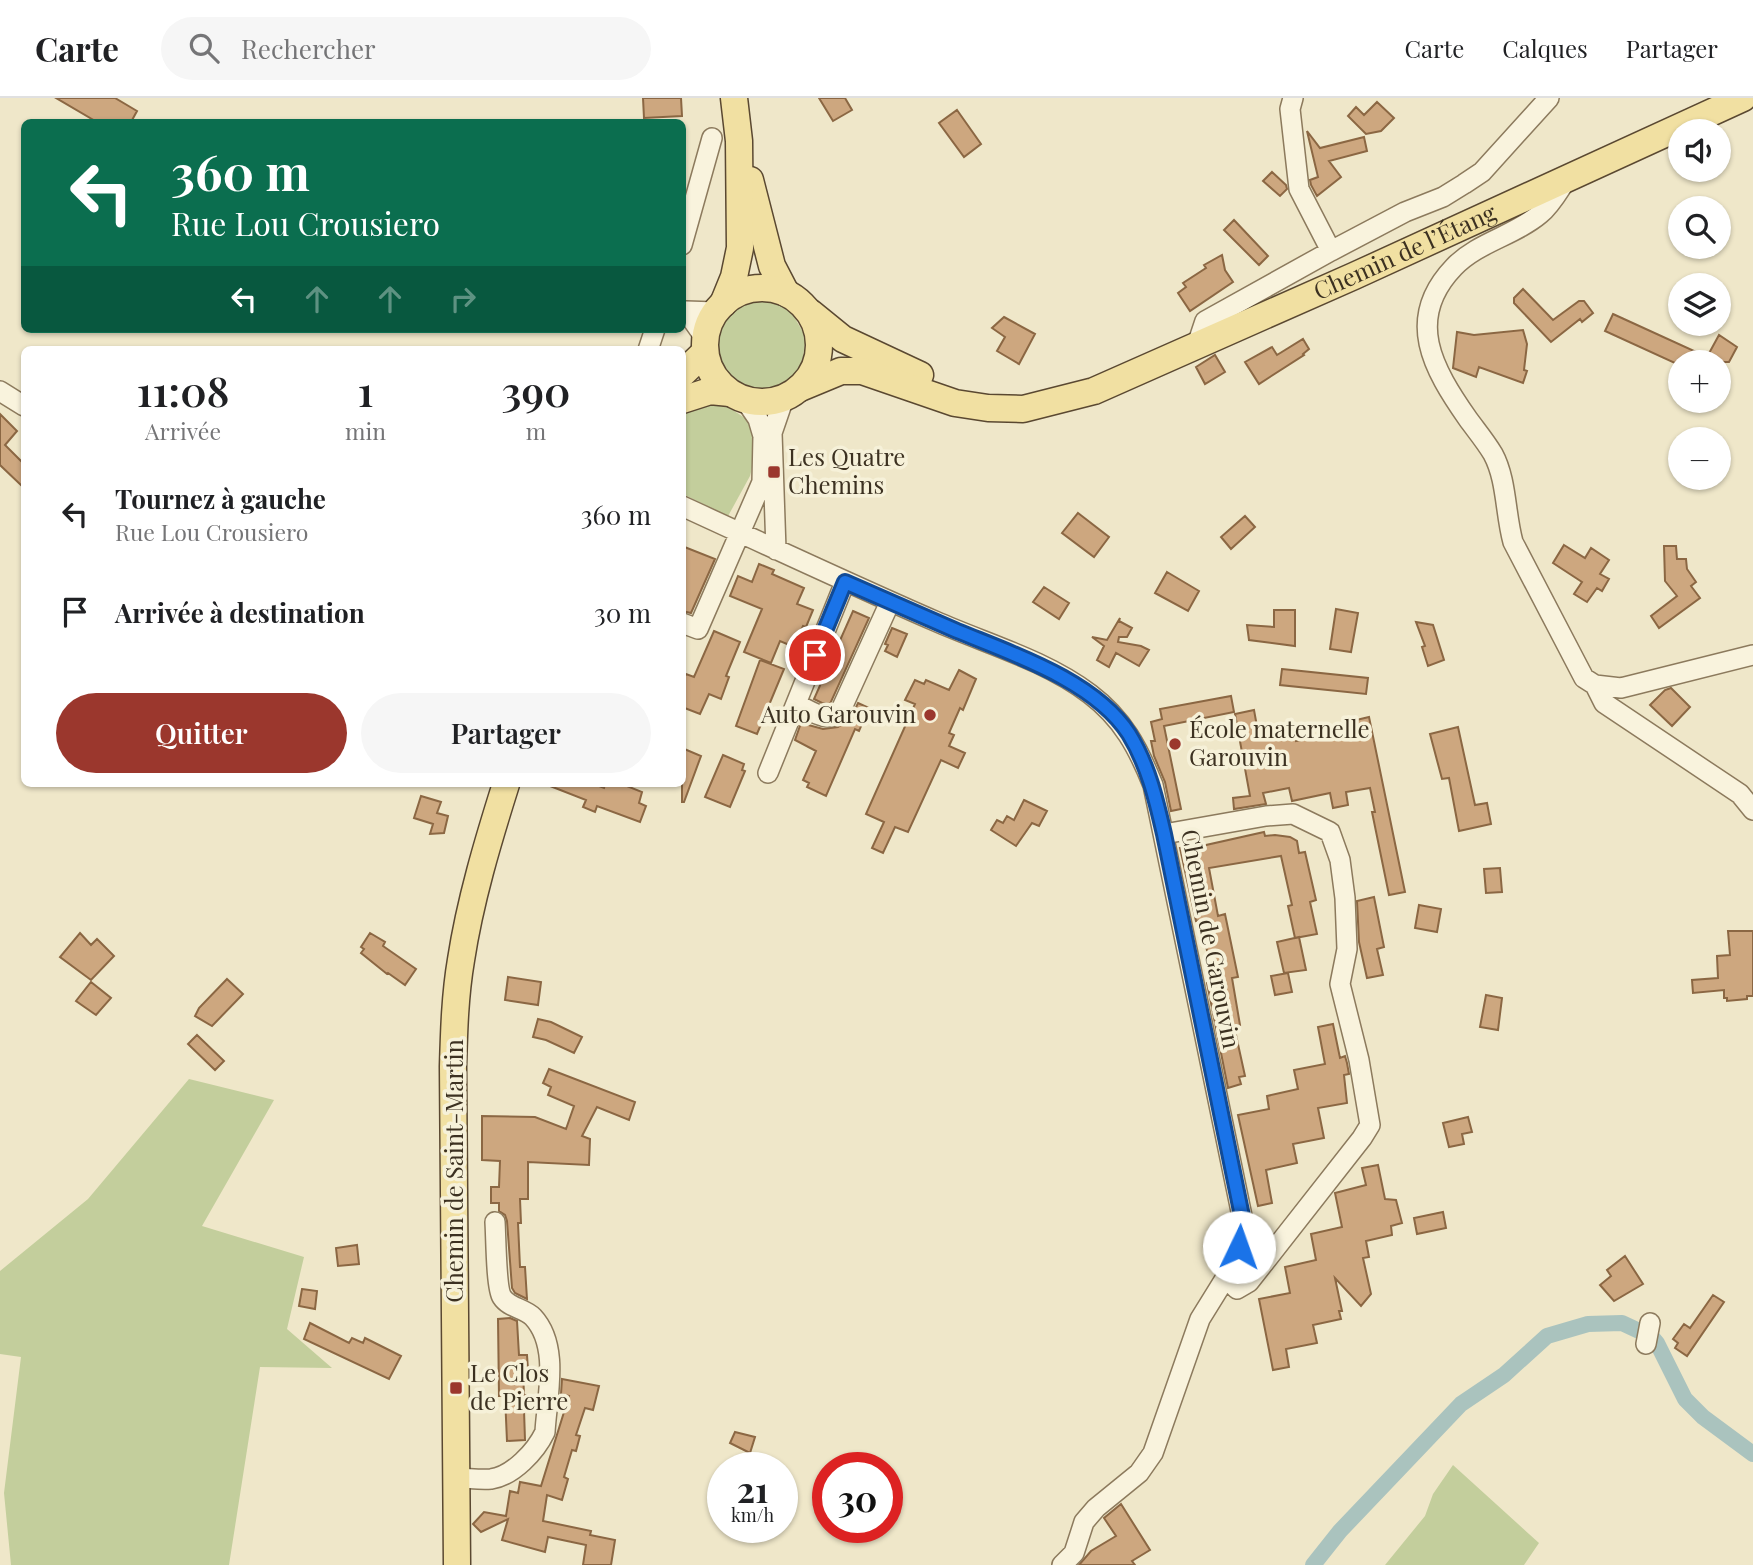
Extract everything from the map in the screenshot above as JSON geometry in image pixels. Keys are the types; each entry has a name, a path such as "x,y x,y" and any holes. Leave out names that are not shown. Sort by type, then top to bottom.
{"main road":[{"name":"Chemin de l’Étang","path":"792,393 841,371 862,371 922,394 988,408 1023,409 1065,400 1094,391 1744,98"},
{"path":"738,396 718,382 709,368 705,345 709,324 734,277 740,248 739,99"},
{"path":"686,398 710,391 765,402 792,393 812,374 818,357 819,339 814,322 772,266 739,141"},
{"path":"719,308 737,294 753,289 770,289 795,300"},
{"name":"Chemin de l’Étang","path":"795,300 843,339 906,370 940,383 998,398 1065,400"},
{"path":"686,369 705,345"},
{"name":"Chemin de Saint-Martin","path":"457,1565 453,1067 455,1004 461,958 477,887 505,787"}],"street":[{"path":"1293,98 1290,109 1299,189 1331,251"},
{"path":"1197,345 1205,321 1405,212 1443,197 1482,172 1549,98"},
{"path":"686,231 712,138"},
{"path":"1566,180 1549,206 1538,216 1466,255 1452,269 1439,286 1431,304 1426,323 1427,341 1443,379 1493,454 1501,476 1513,542 1522,564 1584,678 1595,685 1620,688 1753,655"},
{"path":"686,311 719,308"},
{"path":"686,314 705,345"},
{"path":"0,391 21,404"},
{"path":"776,550 772,433 792,393"},
{"path":"686,624 698,629 762,482 762,436 758,419 738,396"},
{"name":"Chemin de Garouvin","path":"686,508 890,602 1038,664 1092,696 1127,731 1153,785 1242,1216 1243,1233 1226,1278 1200,1319 1153,1453 1139,1473 1096,1508 1084,1522 1074,1553 1062,1565"},
{"path":"768,773 845,582"},
{"path":"796,704 827,718 835,717 840,712 890,602"},
{"path":"1595,685 1604,703 1740,794 1753,810"},
{"path":"1164,834 1293,814 1330,832 1340,860 1347,949 1340,984 1359,1060 1370,1125 1362,1139 1249,1282 1237,1289 1226,1278"},
{"path":"456,1478 492,1479 501,1476 524,1460 545,1432 549,1349 535,1319 528,1312 509,1304 500,1293 495,1222"},
{"path":"1646,1344 1650,1323"}],"green space":[{"path":"765,300 790,310 806,337 802,363 789,381 768,390 750,389 733,383 717,363 715,342 721,323 738,305"},
{"path":"706,399 725,405 748,420 757,448 750,476 727,518 686,496 686,409"},
{"path":"189,1079 274,1100 202,1226 304,1257 287,1329 332,1368 260,1367 229,1565 11,1565 4,1493 21,1357 0,1354 0,1271 88,1199"},
{"path":"1453,1465 1539,1543 1524,1565 1385,1565 1425,1516 1433,1494"}],"building":[{"path":"56,98 115,98 137,111 133,119 92,119"},
{"path":"643,98 681,98 682,116 644,118"},
{"path":"819,98 845,98 852,110 833,121"},
{"path":"1377,102 1394,118 1381,131 1366,134 1348,116 1356,107 1364,115"},
{"path":"957,110 981,144 964,157 939,123"},
{"path":"1307,131 1320,148 1364,137 1367,151 1329,161 1341,177 1317,196 1310,180 1318,177"},
{"path":"1272,172 1286,185 1287,189 1280,196 1263,181"},
{"path":"1234,220 1268,256 1259,265 1224,230"},
{"path":"1222,255 1225,270 1233,282 1190,311 1178,293 1186,287 1183,283 1206,268 1204,265"},
{"path":"1523,289 1553,320 1579,301 1584,301 1593,313 1582,322 1580,319 1551,342 1514,303 1514,298"},
{"path":"1613,314 1692,350 1668,350 1668,360 1605,331"},
{"path":"1004,317 1035,334 1019,364 997,351 1005,337 992,328"},
{"path":"1523,330 1527,344 1524,370 1527,371 1523,383 1479,367 1476,377 1453,368 1457,332 1474,335"},
{"path":"1718,336 1737,347 1731,358 1731,350 1711,350"},
{"path":"1303,339 1309,349 1304,355 1259,384 1245,362 1272,347 1277,355"},
{"path":"1215,355 1225,372 1205,384 1196,367"},
{"path":"0,414 17,431 5,445 21,461 21,485 0,465"},
{"path":"1078,513 1109,537 1094,557 1062,533"},
{"path":"1245,516 1255,527 1231,549 1221,537"},
{"path":"1564,545 1585,558 1591,548 1609,560 1600,574 1609,579 1602,591 1597,588 1587,602 1574,594 1582,582 1553,563"},
{"path":"1664,546 1676,546 1677,559 1686,559 1687,569 1696,582 1691,586 1700,598 1659,628 1651,616 1677,596 1665,581"},
{"path":"686,548 715,559 691,613 686,612"},
{"path":"759,564 774,570 772,574 804,588 797,604 813,610 794,647 780,641 771,663 744,652 762,609 730,596 738,576 752,582"},
{"path":"1167,572 1199,591 1188,611 1155,593"},
{"path":"1044,587 1069,603 1059,619 1033,602"},
{"path":"1336,609 1358,613 1351,652 1330,649"},
{"path":"1274,610 1295,610 1295,646 1249,640 1247,625 1274,627"},
{"path":"853,611 869,618 830,704 822,703 814,699"},
{"path":"1120,618 1119,621 1132,628 1127,637 1119,637 1118,642 1149,650 1139,666 1116,653 1109,667 1097,660 1104,646 1092,637 1107,640"},
{"path":"1416,622 1433,625 1444,660 1428,666 1422,647 1425,646"},
{"path":"892,628 907,634 897,657 885,651"},
{"path":"714,631 740,642 726,676 729,677 721,699 709,694 700,714 686,709 686,674 694,677"},
{"path":"760,660 784,669 757,734 736,726"},
{"path":"1282,669 1368,678 1366,694 1280,685"},
{"path":"959,670 976,679 963,710 960,708 949,733 954,735 949,746 965,753 958,768 941,760 908,832 895,827 883,853 872,848 884,822 866,814 915,704 905,700 915,680 924,684 926,680 949,690"},
{"path":"1671,688 1690,707 1672,726 1650,705 1665,690"},
{"path":"1231,696 1234,712 1164,726 1181,809 1171,811 1165,782 1154,756 1151,741 1155,741 1151,722 1162,719 1160,709"},
{"path":"858,703 869,708 859,731 855,729 826,796 807,787 809,783 803,780 816,751 795,740 801,723 823,729 838,727 851,718"},
{"path":"1254,710 1258,732 1262,731 1263,734 1293,727 1296,741 1353,730 1352,721 1369,717 1405,892 1389,895 1372,812 1375,812 1370,788 1346,792 1348,805 1333,808 1330,793 1292,801 1289,788 1263,793 1266,804 1234,809 1233,798 1250,796 1235,714"},
{"path":"1458,727 1475,805 1487,803 1491,824 1459,831 1449,778 1442,779 1430,734"},
{"path":"686,750 701,756 682,802 682,787 686,787"},
{"path":"723,755 744,764 742,770 745,771 730,807 705,797"},
{"path":"553,787 630,787 642,792 639,803 646,806 640,822 597,806 595,812 583,807 586,800"},
{"path":"421,796 441,802 437,813 448,816 444,833 430,834 433,824 414,818"},
{"path":"1024,800 1047,811 1039,826 1032,823 1016,846 991,830 997,820 1003,823 1007,816 1014,820"},
{"path":"1264,832 1265,836 1290,837 1297,841 1299,853 1305,852 1316,900 1310,902 1317,934 1295,938 1288,906 1292,905 1281,856 1209,868 1218,916 1225,914 1238,977 1232,978 1240,1025 1234,1026 1245,1076 1239,1077 1241,1084 1228,1088 1207,983 1213,981 1201,920 1196,921 1180,848 1196,844 1197,847"},
{"path":"1500,868 1502,892 1486,893 1484,869"},
{"path":"1374,897 1384,947 1377,949 1383,975 1367,978 1359,942 1357,901"},
{"path":"1419,905 1441,909 1437,932 1415,928"},
{"path":"1728,931 1753,931 1753,996 1727,1001 1727,998 1724,998 1724,990 1693,993 1692,980 1718,978 1717,956 1730,955"},
{"path":"80,933 91,945 97,939 114,956 91,980 60,957"},
{"path":"370,933 385,942 383,946 416,969 405,985 361,953 364,949 361,947"},
{"path":"1299,937 1306,970 1284,973 1277,942"},
{"path":"1288,973 1292,992 1275,995 1271,976"},
{"path":"508,977 541,982 538,1005 505,1000"},
{"path":"227,979 243,994 212,1026 195,1016 199,1008"},
{"path":"91,982 111,998 96,1015 76,1001"},
{"path":"1486,995 1502,998 1498,1030 1480,1027"},
{"path":"538,1019 551,1022 582,1037 574,1053 533,1037"},
{"path":"1333,1024 1340,1058 1345,1056 1349,1074 1344,1075 1347,1103 1318,1108 1324,1138 1293,1144 1297,1163 1266,1170 1272,1203 1258,1206 1238,1115 1269,1109 1267,1096 1298,1089 1294,1070 1325,1064 1318,1027"},
{"path":"197,1035 224,1061 215,1070 188,1044"},
{"path":"549,1069 635,1102 629,1120 597,1107 582,1136 590,1139 589,1165 528,1162 528,1199 520,1199 521,1223 518,1223 520,1267 525,1267 527,1299 515,1293 512,1288 507,1221 505,1215 499,1211 499,1203 491,1203 491,1187 499,1187 500,1161 482,1160 482,1116 535,1117 566,1129 574,1106 548,1095 551,1087 543,1083"},
{"path":"1468,1117 1472,1132 1462,1134 1464,1144 1449,1147 1443,1123"},
{"path":"1378,1165 1385,1199 1396,1200 1402,1223 1391,1226 1392,1235 1366,1241 1369,1257 1363,1258 1371,1294 1361,1306 1335,1278 1342,1311 1339,1311 1341,1319 1313,1325 1317,1343 1286,1349 1289,1367 1273,1370 1259,1299 1290,1293 1285,1267 1316,1260 1311,1234 1342,1227 1335,1193 1366,1185 1362,1168"},
{"path":"1443,1212 1446,1228 1417,1234 1414,1218"},
{"path":"357,1245 359,1264 338,1266 336,1248"},
{"path":"1625,1256 1643,1284 1614,1301 1600,1285 1611,1276 1607,1270"},
{"path":"302,1289 317,1291 315,1309 299,1306"},
{"path":"1713,1295 1724,1302 1687,1356 1675,1348 1678,1343 1673,1339 1684,1324 1690,1328"},
{"path":"510,1318 517,1321 519,1355 527,1355 528,1370 523,1370 524,1395 529,1395 530,1410 524,1410 525,1440 507,1441 505,1396 499,1396 498,1319"},
{"path":"310,1323 349,1343 352,1338 363,1343 365,1338 401,1356 389,1379 304,1339"},
{"path":"562,1379 599,1386 593,1410 585,1408 576,1435 580,1436 576,1451 572,1450 564,1477 568,1479 562,1500 547,1495 543,1521 591,1531 590,1535 615,1540 611,1565 583,1565 586,1545 548,1537 545,1552 502,1540 508,1519 481,1532 473,1524 484,1512 506,1516 510,1491 518,1493 520,1482 541,1486 569,1396 561,1394"},
{"path":"735,1432 755,1437 750,1452 730,1443"},
{"path":"1121,1504 1150,1550 1132,1561 1135,1565 1079,1565 1091,1551 1116,1536 1104,1518"}],"waterway":[{"path":"1313,1565 1340,1531 1461,1404 1504,1375 1547,1336 1588,1324 1622,1323 1652,1337 1685,1399 1703,1417 1753,1454"}],"place":[{"name":"Les Quatre Chemins","path":"774,472"},
{"name":"Auto Garouvin","path":"930,715"},
{"name":"École maternelle Garouvin","path":"1175,744"},
{"name":"Le Clos de Pierre","path":"456,1388"}],"route":[{"path":"815,655 845,582 1038,664 1092,696 1127,731 1153,785 1164,834 1242,1216 1243,1233 1239,1247"}]}
